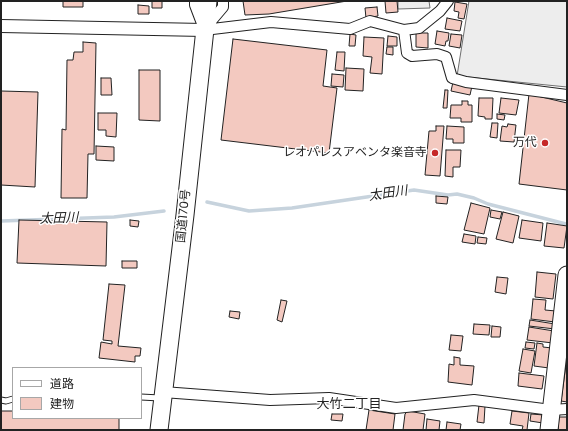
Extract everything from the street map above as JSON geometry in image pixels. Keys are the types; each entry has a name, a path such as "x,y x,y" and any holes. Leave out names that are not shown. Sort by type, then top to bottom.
{"highway":[{"name":"国道170号","path":"159,430 185,215 208,1"},
{"path":"548,430 559,409 567,275"}],"street":[{"path":"195,1 204,30"},
{"path":"204,30 223,7 223,1"},
{"path":"1,26 204,30 271,22 350,29 370,21 404,30 419,28 440,11 448,1"},
{"path":"404,30 407,53 412,56 437,54 446,57 452,78 466,82 567,95"},
{"path":"163,395 270,400 329,398 396,408 474,400 559,409"}],"lane":[{"path":"142,397 163,395"},
{"path":"1,400 6,401 12,399"}],"shaded area":[{"path":"398,1 429,1 430,8 398,9"},
{"path":"469,1 567,1 567,87 457,76"}],"building":[{"path":"63,1 83,1 83,7 63,7"},
{"path":"152,1 162,1 162,8 152,8"},
{"path":"243,1 347,1 269,14 245,15"},
{"path":"385,1 397,1 398,12 386,13"},
{"path":"455,2 467,4 464,19 458,18 459,12 454,11"},
{"path":"138,5 149,6 149,14 138,14"},
{"path":"377,7 378,16 366,18 365,8"},
{"path":"447,18 462,21 460,31 445,29"},
{"path":"437,31 449,33 448,41 446,41 445,46 435,44"},
{"path":"416,33 428,33 428,48 416,47"},
{"path":"350,34 356,35 355,46 349,46"},
{"path":"451,34 462,35 460,48 449,46"},
{"path":"388,36 397,37 397,46 387,46"},
{"path":"364,37 384,38 382,74 370,73 372,57 363,56"},
{"path":"233,39 327,50 323,86 337,88 329,153 221,140"},
{"path":"83,42 96,43 94,154 88,154 87,198 61,198 62,129 66,130 67,60 73,60 74,52 83,52"},
{"path":"387,47 393,47 393,55 386,54"},
{"path":"337,52 345,52 344,71 335,70"},
{"path":"346,68 364,69 363,91 345,90"},
{"path":"139,70 160,70 160,121 139,120"},
{"path":"332,74 344,75 343,87 331,86"},
{"path":"101,78 111,78 112,95 101,95"},
{"path":"453,82 472,86 470,95 451,91"},
{"path":"445,90 448,90 447,108 443,108"},
{"path":"1,91 38,92 35,187 1,185"},
{"name":"万代","path":"529,94 567,103 567,190 519,184"},
{"path":"479,98 493,98 492,119 485,119 485,117 478,116"},
{"path":"501,98 519,100 516,115 499,113"},
{"path":"462,101 468,101 468,105 472,105 472,122 461,122 461,118 450,118 451,105 462,105"},
{"path":"98,113 117,113 116,137 106,136 106,130 98,130"},
{"path":"497,114 505,115 504,120 497,119"},
{"path":"492,123 498,123 497,138 490,137"},
{"path":"508,124 516,125 514,142 500,141 502,126 507,127"},
{"name":"レオパレスアベンタ楽音寺","path":"436,126 444,126 440,176 425,175 429,131 436,131"},
{"path":"447,126 464,127 464,143 453,143 453,139 446,139"},
{"path":"96,146 114,147 114,161 96,160"},
{"path":"446,150 461,150 460,167 453,167 453,177 445,176"},
{"path":"436,196 448,197 447,204 436,203"},
{"path":"471,203 490,208 484,234 464,230"},
{"path":"491,210 502,212 500,219 490,217"},
{"path":"503,212 519,216 513,243 496,239"},
{"path":"19,220 107,222 106,266 17,263"},
{"path":"130,220 139,221 138,227 130,226"},
{"path":"522,220 543,223 541,241 519,238"},
{"path":"547,223 567,226 564,248 544,246"},
{"path":"464,234 476,236 475,244 462,242"},
{"path":"478,237 487,238 486,244 477,243"},
{"path":"122,261 137,261 137,268 122,268"},
{"path":"537,272 556,274 553,299 535,297"},
{"path":"497,277 508,278 506,294 495,292"},
{"path":"109,284 125,285 118,346 141,348 140,356 135,356 135,362 99,358 101,342 112,344 112,341 103,340"},
{"path":"533,299 546,300 545,310 556,311 555,322 531,319"},
{"path":"281,300 287,301 282,322 277,320"},
{"path":"230,311 240,312 239,319 229,317"},
{"path":"530,320 555,324 555,329 529,326"},
{"path":"474,324 490,325 489,335 473,334"},
{"path":"492,326 501,327 500,337 491,337"},
{"path":"529,327 554,331 553,343 527,340"},
{"path":"451,335 463,336 461,351 449,350"},
{"path":"526,342 535,343 534,349 525,348"},
{"path":"537,343 543,344 543,347 552,348 549,368 534,366"},
{"path":"523,349 535,351 531,373 519,371"},
{"path":"454,357 460,358 460,365 474,366 472,385 448,382 449,364 454,365"},
{"path":"567,365 567,402 561,401"},
{"path":"519,373 544,376 542,389 518,386"},
{"path":"479,405 485,406 484,423 477,422"},
{"path":"369,410 395,414 393,430 366,430"},
{"path":"1,411 12,411 12,419 119,419 119,430 1,430"},
{"path":"408,411 425,414 423,430 403,430 405,414"},
{"path":"512,411 529,413 527,430 522,430 523,426 510,424"},
{"path":"332,414 343,414 342,421 331,420"},
{"path":"531,414 544,415 543,423 530,421"},
{"path":"559,417 567,417 567,430 558,430"},
{"path":"427,419 440,421 439,430 426,430"},
{"path":"447,422 461,424 460,430 446,430"}],"waterway":[{"name":"太田川","path":"207,202 249,211 292,208 414,190 448,195 457,194 474,198 488,204 566,224"},
{"name":"太田川","path":"1,221 114,217 164,211"}],"place":[{"name":"万代","path":"545,143"},
{"name":"レオパレスアベンタ楽音寺","path":"435,153"}],"district":[{"name":"大竹二丁目","path":"349,405"}]}
